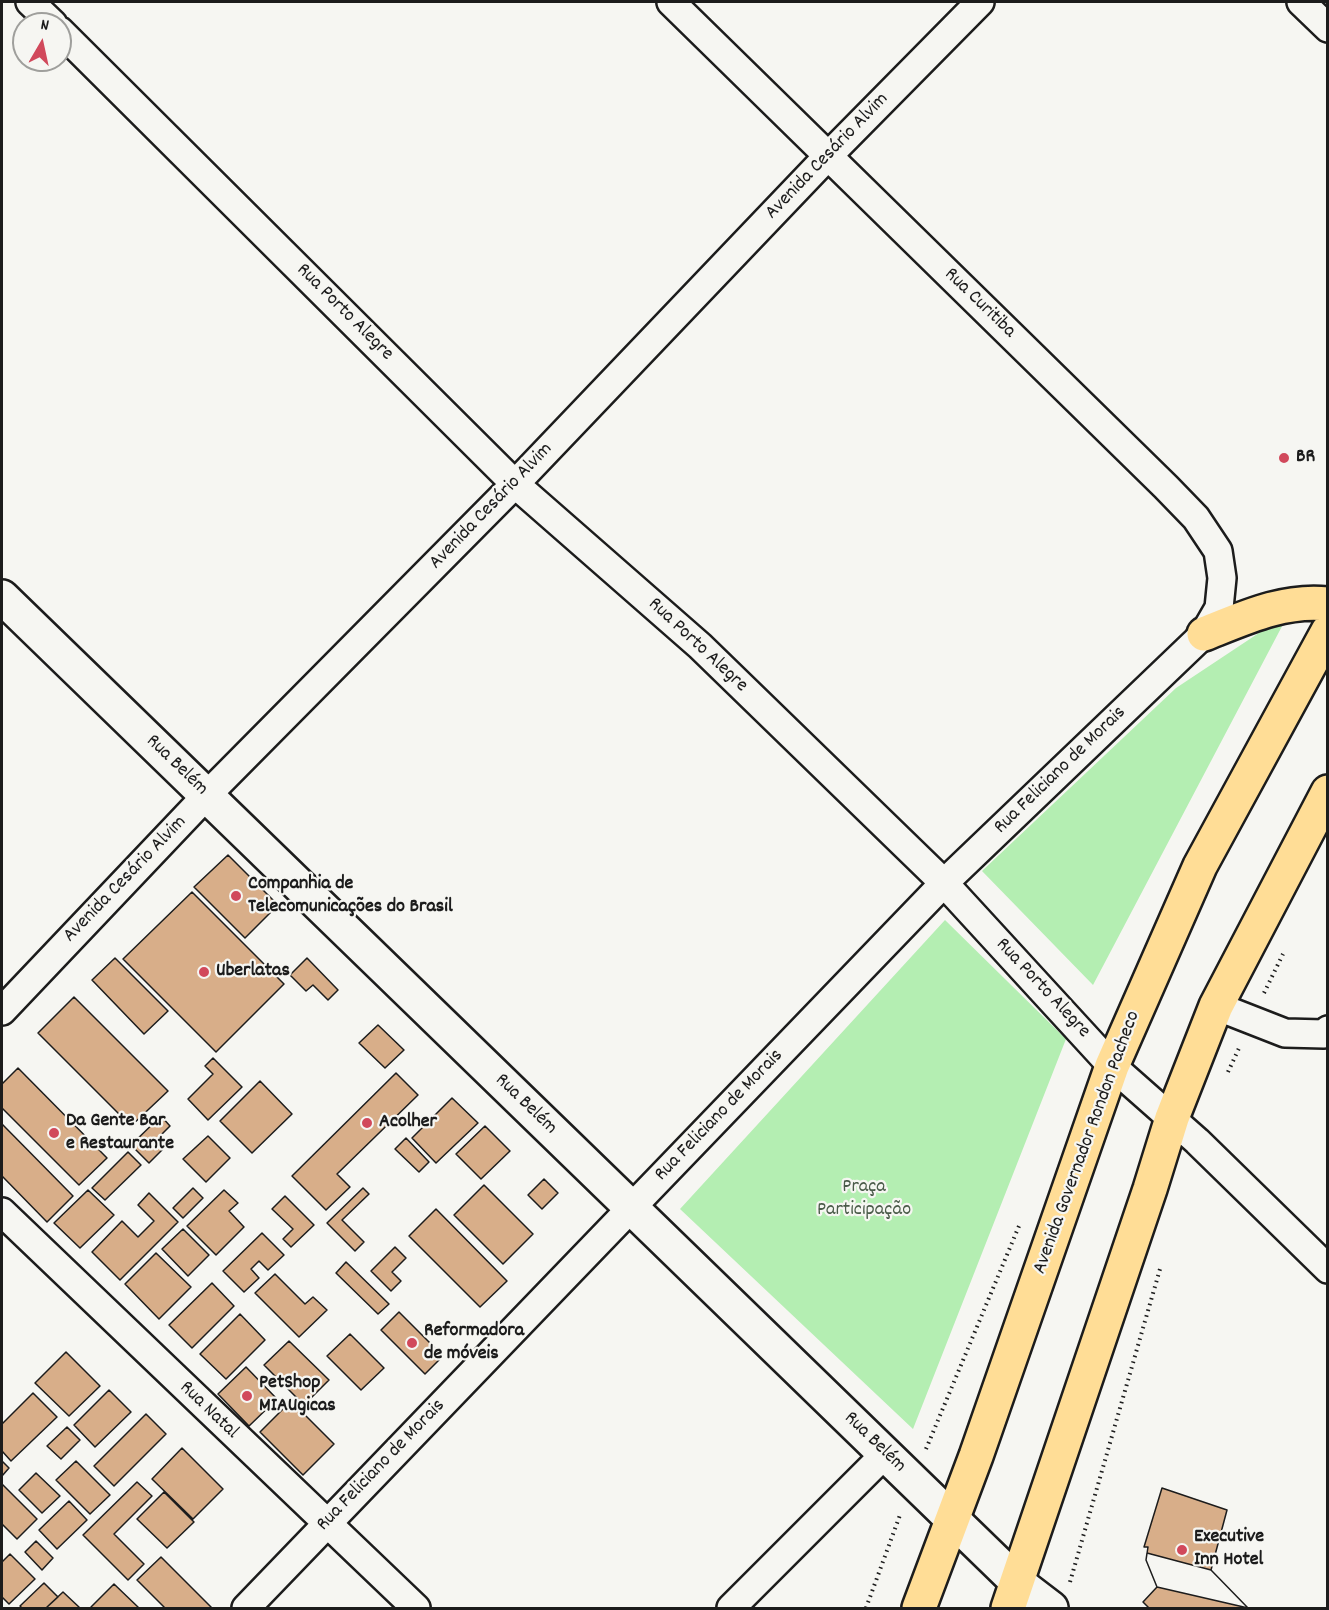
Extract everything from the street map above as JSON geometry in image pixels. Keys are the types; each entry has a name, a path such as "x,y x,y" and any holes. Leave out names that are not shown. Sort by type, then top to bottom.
{"main road":[{"path":"1204,634 1262,611 1314,602 1328,604"},
{"name":"Avenida Governador Rondon Pacheco","path":"919,1608 976,1456 1112,1066 1200,866 1328,631"},
{"path":"1012,1595 1172,1118 1216,1006 1328,792"}],"street":[{"name":"Rua Curitiba","path":"671,2 1196,518 1218,551 1222,578 1219,608 1204,634"},
{"name":"Avenida Cesário Alvim","path":"2,1011 206,796 515,484 828,156 980,2"},
{"path":"1301,2 1328,28"},
{"name":"Rua Porto Alegre","path":"72,43 515,484 700,646 944,883 1112,1066 1172,1118 1328,1269"},
{"name":"Rua Belém","path":"2,597 952,1519 1012,1595 1060,1598"},
{"name":"Rua Feliciano de Morais","path":"246,1608 944,883 1204,634"},
{"path":"1216,1006 1285,1033 1324,1034 1328,1030"},
{"name":"Rua Natal","path":"2,1212 416,1608"},
{"path":"731,1608 885,1454"}],"path":[{"path":"1224,1081 1287,947"},
{"path":"1060,1598 1161,1268"}],"green space":[{"path":"1289,613 1093,985 982,871 1176,688"},
{"name":"Praça Participação","path":"945,920 1066,1039 913,1429 680,1209"}],"building":[{"name":"Companhia de Telecomunicações do Brasil","path":"228,855 278,905 245,938 194,887"},
{"name":"Uberlatas","path":"192,892 284,984 216,1052 123,959"},
{"path":"115,958 168,1011 144,1034 92,980"},
{"path":"307,958 338,990 328,1000 313,985 306,991 290,975"},
{"path":"74,997 168,1091 131,1126 38,1033"},
{"path":"378,1025 404,1050 385,1068 359,1043"},
{"path":"213,1058 242,1087 208,1120 188,1099 213,1074 205,1066"},
{"name":"Da Gente Bar e Restaurante","path":"18,1068 107,1158 79,1185 2,1108 2,1084"},
{"name":"Acolher","path":"396,1073 418,1095 337,1174 350,1187 326,1210 292,1176"},
{"path":"260,1081 292,1114 252,1153 220,1121"},
{"path":"452,1098 478,1123 436,1163 412,1138"},
{"path":"161,1116 170,1126 155,1141 163,1149 149,1163 131,1145"},
{"path":"2,1124 73,1196 47,1222 2,1176"},
{"path":"485,1126 510,1151 481,1179 456,1154"},
{"path":"208,1136 230,1158 206,1182 183,1159"},
{"path":"406,1138 429,1162 419,1172 395,1149"},
{"path":"128,1152 141,1165 105,1200 92,1188"},
{"path":"544,1179 558,1193 542,1209 528,1195"},
{"path":"484,1185 533,1234 503,1264 454,1215"},
{"path":"193,1188 203,1198 183,1218 173,1208"},
{"path":"363,1188 369,1194 342,1220 364,1242 355,1251 327,1223"},
{"path":"88,1190 114,1215 80,1248 54,1223"},
{"path":"224,1190 238,1203 229,1211 244,1227 216,1255 187,1226"},
{"path":"149,1193 178,1222 120,1280 92,1252 122,1221 138,1237 154,1221 138,1205"},
{"path":"285,1196 314,1225 291,1247 283,1239 293,1229 272,1209"},
{"path":"436,1209 507,1281 480,1307 409,1236"},
{"path":"183,1229 209,1255 188,1276 162,1249"},
{"path":"262,1233 284,1255 268,1270 259,1261 251,1269 259,1278 244,1292 223,1271"},
{"path":"395,1247 406,1258 392,1272 401,1281 391,1291 371,1271"},
{"path":"156,1253 191,1287 159,1319 125,1284"},
{"path":"346,1262 389,1304 378,1314 336,1273"},
{"path":"275,1274 305,1304 313,1297 327,1310 299,1337 255,1293"},
{"path":"212,1283 234,1306 192,1348 169,1325"},
{"name":"Reformadora de móveis","path":"399,1312 443,1356 425,1374 381,1330"},
{"path":"240,1314 265,1340 226,1379 200,1354"},
{"path":"350,1334 384,1368 361,1390 327,1356"},
{"path":"289,1341 329,1380 304,1405 264,1365"},
{"path":"66,1352 100,1386 69,1416 35,1383"},
{"name":"PetShop MIAUgicas","path":"246,1367 277,1399 249,1426 218,1394"},
{"path":"109,1390 131,1412 95,1447 74,1425"},
{"path":"33,1393 57,1417 11,1461 2,1451 2,1424"},
{"path":"291,1401 334,1444 303,1475 260,1432"},
{"path":"146,1414 166,1434 114,1486 94,1466"},
{"path":"67,1427 80,1440 61,1459 47,1446"},
{"path":"182,1448 223,1489 193,1519 152,1479"},
{"path":"2,1461 9,1468 2,1476"},
{"path":"76,1461 110,1495 90,1514 56,1480"},
{"path":"36,1473 60,1496 42,1513 19,1490"},
{"path":"137,1482 152,1496 114,1534 144,1564 128,1580 83,1535"},
{"path":"2,1484 37,1519 17,1539 2,1524"},
{"name":"Executive Inn Hotel","path":"1162,1488 1227,1510 1211,1570 1248,1608 1149,1608 1143,1602 1157,1587 1146,1560 1148,1547 1144,1547"},
{"path":"164,1492 194,1522 167,1548 137,1519"},
{"path":"69,1501 87,1520 57,1549 39,1530"},
{"path":"36,1541 53,1558 42,1570 25,1552"},
{"path":"1147,1553 1211,1570 1248,1608 1157,1587 1146,1560"},
{"path":"10,1554 35,1579 9,1604 2,1597 2,1562"},
{"path":"161,1557 212,1608 165,1608 137,1580"},
{"path":"44,1583 58,1597 46,1608 22,1608 20,1606"},
{"path":"114,1584 139,1608 92,1608"},
{"path":"63,1592 80,1608 47,1607"}],"place":[{"name":"BR","path":"1284,458"},
{"name":"Companhia de Telecomunicações do Brasil","path":"236,896"},
{"name":"Uberlatas","path":"204,972"},
{"name":"Acolher","path":"367,1123"},
{"name":"Da Gente Bar e Restaurante","path":"54,1133"},
{"name":"Reformadora de móveis","path":"412,1343"},
{"name":"PetShop MIAUgicas","path":"247,1396"},
{"name":"Executive Inn Hotel","path":"1182,1550"}]}
